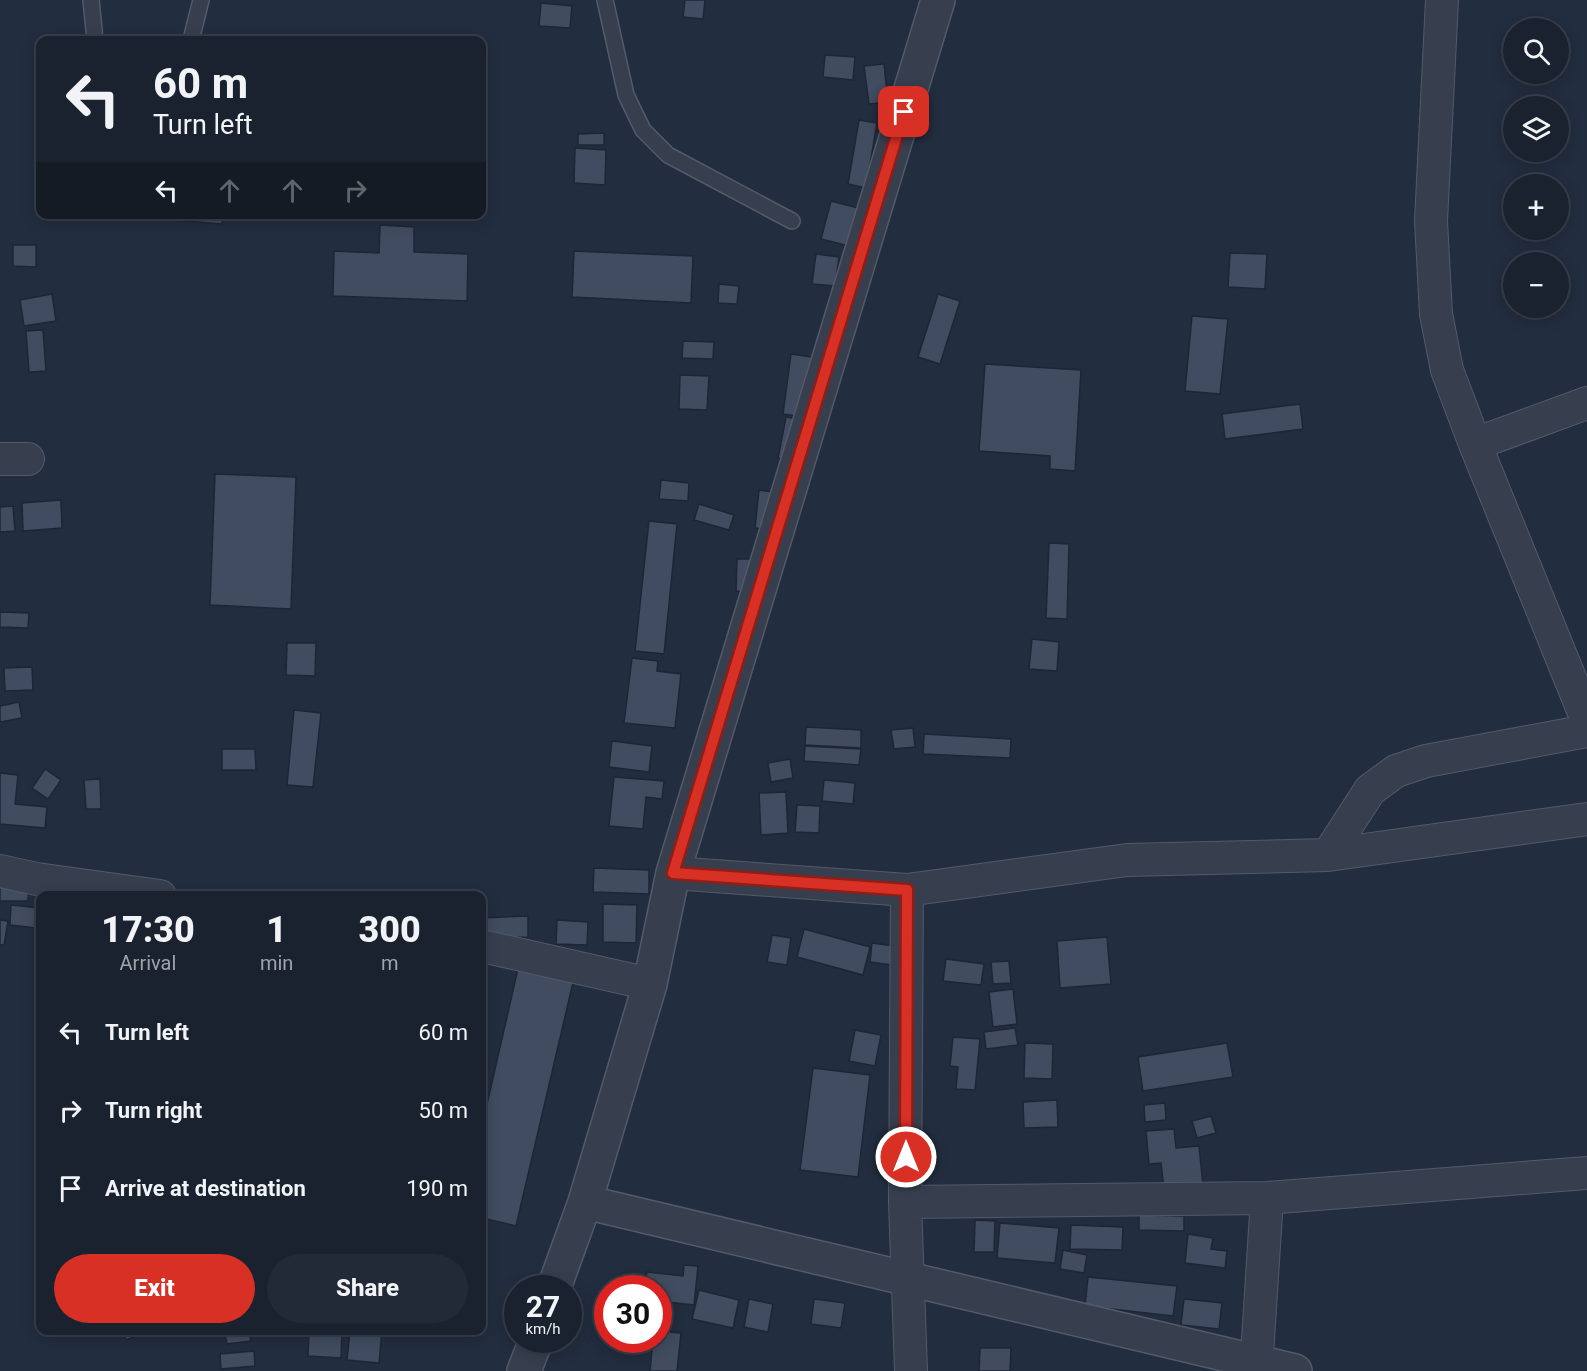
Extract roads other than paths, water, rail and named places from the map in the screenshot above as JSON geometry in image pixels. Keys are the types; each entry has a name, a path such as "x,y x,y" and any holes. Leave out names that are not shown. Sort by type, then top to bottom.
{"street":[{"path":"559,1275 585,1202 650,984 673,873 938,0"},
{"path":"1442,0 1431,220 1436,314 1447,370 1587,720"},
{"path":"1475,444 1587,403"},
{"path":"1328,855 1370,790 1396,771 1426,761 1587,730"},
{"path":"673,873 907,890 1127,860 1328,855 1587,819"},
{"path":"0,870 38,879 124,891"},
{"path":"907,890 905,1202 911,1371"},
{"path":"486,947 650,984"},
{"path":"905,1202 1267,1198 1587,1173"},
{"path":"1256,1366 1267,1198"},
{"path":"585,1202 908,1278 1256,1366 1295,1371"},
{"path":"524,1371 531,1353"}],"lane":[{"path":"91,0 95,36"},
{"path":"192,36 201,0"},
{"path":"605,0 626,95 643,130 668,154 792,221"}]}
